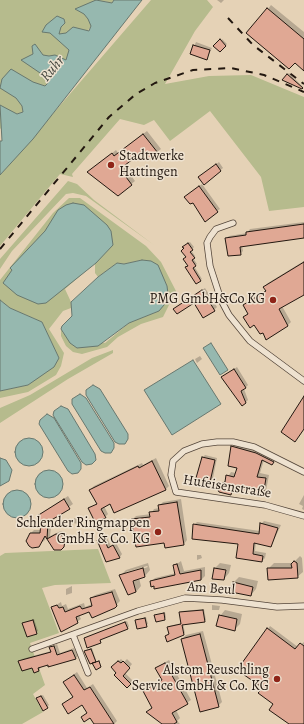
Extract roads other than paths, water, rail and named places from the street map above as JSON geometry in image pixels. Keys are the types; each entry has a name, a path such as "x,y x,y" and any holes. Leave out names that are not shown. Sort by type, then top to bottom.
{"street":[{"path":"233,223 216,229 210,236 208,244 210,266 221,300 229,315 250,341 304,381"},
{"name":"Hufeisenstraße","path":"304,472 262,450 233,442 217,442 202,444 184,451 173,461 171,475 176,492 270,506 304,516"},
{"name":"Am Beul","path":"32,649 138,610 185,598 222,600 277,608 304,606"},
{"path":"73,635 88,673"}],"water":[{"name":"Ruhr","path":"96,0 112,3 114,0 142,0 33,139 0,175 0,141 2,141 0,105 17,114 23,112 22,106 16,98 0,88 2,79 11,69 33,82 45,86 48,83 46,77 21,60 33,54 32,46 35,44 43,55 55,55 66,60 69,50 50,33 42,32 46,25 57,16 64,19 65,23 61,27 59,34 66,33 73,27 89,31 91,26 88,19 84,14 75,9"},
{"path":"73,203 84,205 107,225 111,231 113,245 96,263 46,303 38,304 17,295 3,283 12,270 10,268 45,231 58,210"},
{"path":"142,260 151,261 158,265 167,286 168,294 164,305 159,311 129,323 98,346 77,348 70,343 61,329 72,316 71,302 98,277 117,263 124,264"},
{"path":"0,300 10,308 42,322 59,358 54,367 28,385 0,391"},
{"path":"211,343 228,370 220,375 203,348"},
{"path":"193,360 221,404 172,435 144,390"},
{"path":"93,385 100,389 128,434 128,439 125,444 115,442 86,395 86,390"},
{"path":"80,394 86,398 114,443 114,448 111,453 101,451 72,404 72,399"},
{"path":"61,406 68,409 95,454 96,460 92,464 86,465 82,462 53,415 54,411"},
{"path":"47,414 54,418 81,463 81,469 78,473 72,474 68,471 39,424 40,420"},
{"path":"29,438 35,439 39,442 42,446 42,458 39,462 35,465 29,466 23,465 19,462 16,458 15,452 16,446 19,442 23,439"},
{"path":"0,458 6,460 12,470 9,481 0,486"},
{"path":"49,470 55,471 59,474 62,478 62,490 59,494 55,497 49,498 43,497 39,494 36,490 35,484 36,478 39,474 43,471"},
{"path":"17,490 23,491 27,494 30,498 30,510 27,514 23,517 17,518 11,517 7,514 4,510 3,504 4,498 7,494 11,491"}],"railway":[{"path":"228,18 253,45 304,84"},
{"path":"0,249 109,117 136,94 155,83 193,70 231,68 264,75 304,92"}],"place":[{"name":"Stadtwerke Hattingen","path":"111,165"},
{"name":"PMG GmbH&Co KG","path":"273,300"},
{"name":"Schlender Ringmappen GmbH & Co. KG","path":"158,532"},
{"name":"Alstom Reuschling Service GmbH & Co. KG","path":"277,679"}]}
